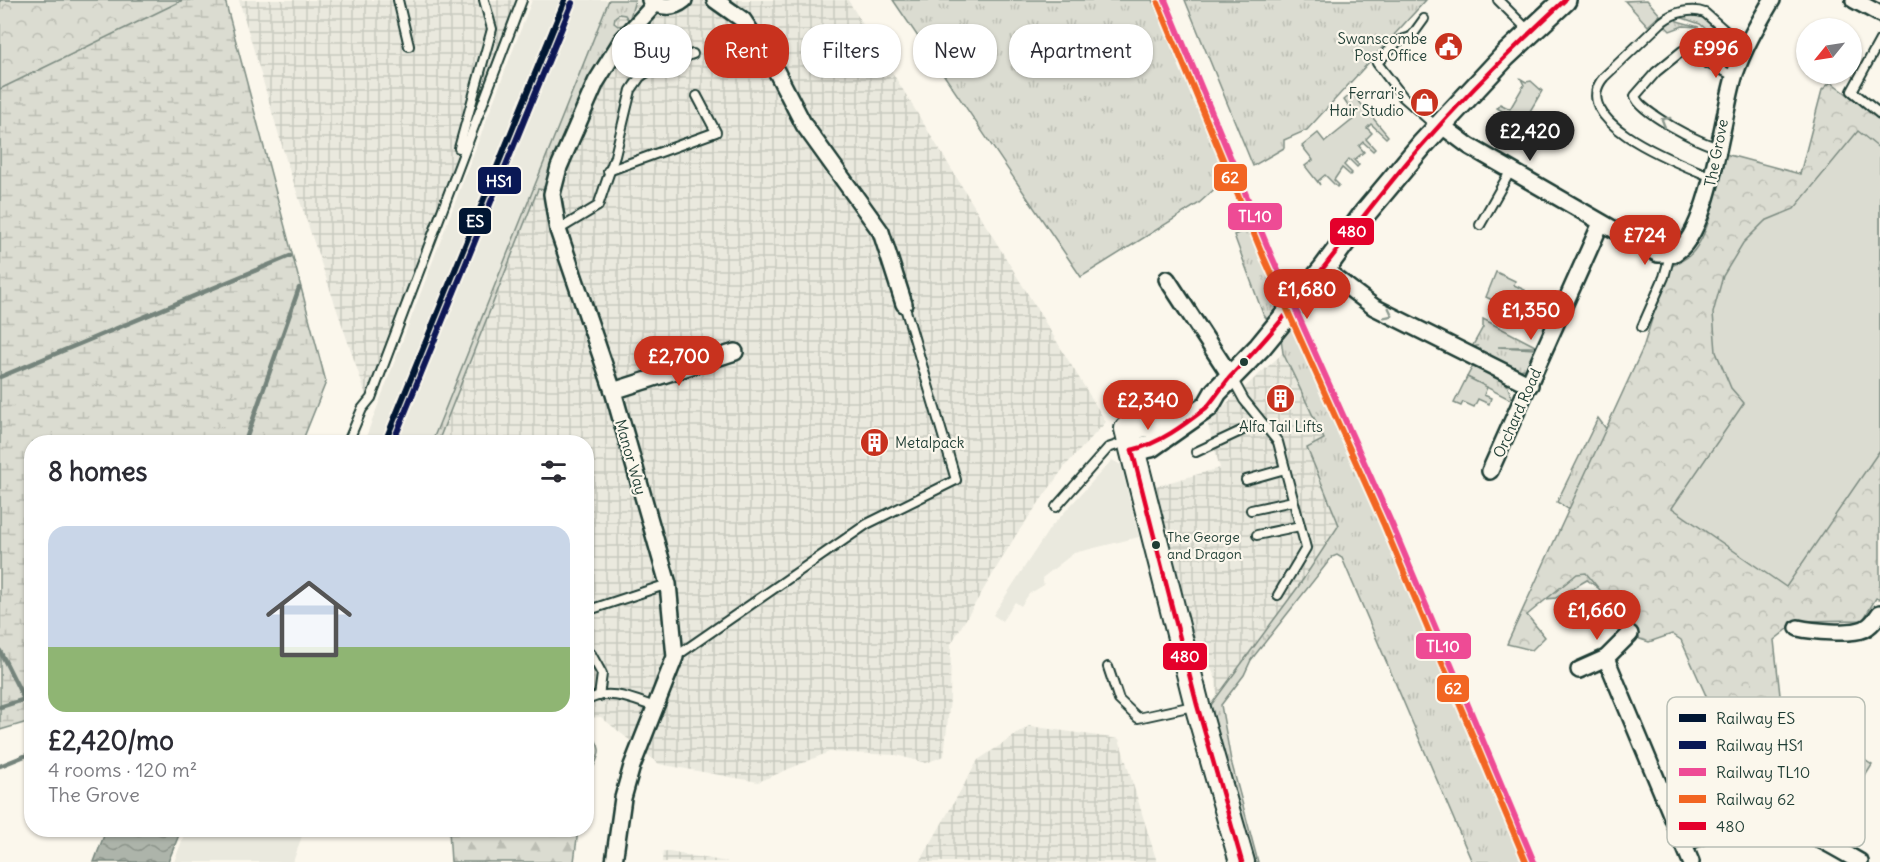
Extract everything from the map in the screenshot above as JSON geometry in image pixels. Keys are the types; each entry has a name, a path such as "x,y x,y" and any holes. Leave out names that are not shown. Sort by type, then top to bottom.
{"main road":[{"path":"1131,446 1185,429 1189,422 1208,406 1216,392 1273,331 1318,277 1366,212 1440,127 1530,32 1565,0"},
{"path":"1131,446 1204,396 1216,392"},
{"path":"1131,446 1197,705 1242,862"}],"street":[{"path":"652,2 672,6 684,0"},
{"path":"715,0 742,20 772,63 804,124 881,232 904,304"},
{"name":"The Grove","path":"1670,255 1685,246 1694,229 1712,177 1734,76 1745,48 1772,0"},
{"path":"1861,1 1880,14"},
{"name":"Manor Way","path":"614,862 623,798 675,657 668,585 613,391 558,230 552,194 571,139 596,82 622,40 652,2"},
{"path":"1440,127 1601,223 1655,252 1670,255"},
{"name":"Orchard Road","path":"1490,471 1601,223"},
{"path":"1318,277 1530,385"},
{"path":"1167,279 1231,377"},
{"path":"613,391 735,352"},
{"path":"1797,628 1812,631 1860,630 1878,619"},
{"path":"1579,670 1606,658 1630,634"},
{"path":"1606,658 1667,803"},
{"path":"1685,847 1691,862"},
{"path":"1834,847 1860,862"}],"lane":[{"path":"398,0 409,46"},
{"path":"459,148 492,29 484,0"},
{"path":"351,435 362,409 371,398 522,0"},
{"path":"1498,0 1530,32"},
{"path":"1712,177 1680,164 1615,129 1605,120 1599,107 1597,88 1604,77 1663,21 1674,14 1690,11 1706,13 1745,48"},
{"path":"1424,19 1411,37 1398,41 1377,63 1403,97 1440,127"},
{"path":"1880,40 1852,91 1880,114"},
{"path":"1717,147 1702,143 1656,116 1639,104 1635,96 1661,68 1682,51 1734,76"},
{"path":"558,230 598,206 622,132 626,103 639,77 653,68 693,54"},
{"path":"608,171 716,132 697,96"},
{"path":"1480,225 1511,170"},
{"path":"1642,327 1664,277 1670,255"},
{"path":"675,657 783,580 876,518 956,480 904,304"},
{"path":"1231,377 1260,422 1278,442 1306,548 1278,595"},
{"path":"1196,452 1260,422"},
{"path":"1056,507 1108,448 1131,446"},
{"path":"1246,480 1285,469"},
{"path":"1251,510 1293,501"},
{"path":"1257,535 1300,526"},
{"path":"594,608 668,585"},
{"path":"594,659 603,674 599,696"},
{"path":"1108,667 1118,698 1137,718 1197,705"},
{"path":"594,698 619,695 655,707"}],"shaded area":[{"path":"239,0 516,0 367,398 288,166"},
{"path":"532,0 609,0 435,435 367,435"},
{"path":"618,0 848,0 863,24 801,24 801,78 896,78 1106,422 1065,466 1016,535 951,644 950,699 944,756 926,763 896,755 829,752 758,782 659,764 601,717 594,718 594,435 441,435 569,111"},
{"path":"1283,353 1324,439 1307,449 1339,525 1298,587 1217,697 1216,679 1209,664 1201,666 1156,486 1220,468 1207,421"},
{"path":"1112,460 1121,465 1139,537 1074,553 1042,578 1044,585 1029,594 1021,606 1015,602 1002,621 993,615 1050,528"},
{"path":"1029,726 1119,739 1157,862 920,862 978,760"},
{"path":"183,837 302,837 293,862 174,862"},
{"path":"663,851 728,862 662,862"}],"green space":[{"path":"0,0 225,0 326,382 305,435 24,435 24,723 0,730"},
{"path":"0,0 183,0 0,89"},
{"path":"609,0 635,0 629,21 625,15 619,14 615,17 615,24 612,24 612,47 547,190 538,189 441,435 435,435"},
{"path":"893,0 1152,0 1229,176 1198,204 1081,277 946,78 997,78 997,24 913,24 913,29"},
{"path":"1185,0 1426,0 1307,130 1284,140 1284,148 1253,166"},
{"path":"1647,0 1660,15 1648,26 1625,1"},
{"path":"1694,14 1707,20 1733,44 1730,50 1700,24 1677,16"},
{"path":"1676,18 1677,21 1699,27 1683,26 1670,31 1664,25"},
{"path":"1521,79 1526,82 1531,81 1542,91 1523,123 1497,108 1500,104 1510,109 1524,85"},
{"path":"1829,84 1834,84 1880,119 1880,599 1876,598 1863,620 1798,621 1774,640 1780,697 1707,697 1681,640 1672,634 1649,642 1640,639 1586,573 1577,574 1527,615 1545,637 1532,650 1507,644 1643,348 1668,268 1689,256 1703,236 1713,208 1725,154 1800,174 1822,90"},
{"path":"1352,93 1388,136 1386,138 1371,124 1367,128 1372,133 1366,139 1375,149 1373,151 1363,142 1359,146 1364,152 1354,160 1359,165 1357,167 1349,159 1344,165 1352,173 1350,175 1342,168 1334,180 1339,185 1337,187 1325,175 1318,181 1320,185 1305,166 1313,160 1302,146 1318,133 1325,142 1356,117 1344,100"},
{"path":"1858,131 1880,149 1880,450 1786,587 1672,508 1744,403 1731,388 1716,352 1713,313 1723,276 1743,243 1765,221 1794,209"},
{"path":"1252,227 1288,300 1525,862 1472,862 1342,558 1337,555 1332,557 1251,660 1244,675 1221,705 1231,761 1258,862 1249,862 1211,705 1298,587 1339,525 1307,448 1324,439 1283,353 1281,338 1263,314 1234,235"},
{"path":"1496,272 1515,281 1514,285 1525,290 1517,307 1507,303 1505,306 1486,297"},
{"path":"1483,319 1537,347 1498,347 1536,349 1525,369 1518,370 1475,349 1477,346 1472,347 1483,327"},
{"path":"1473,366 1506,382 1513,401 1467,377"},
{"path":"1467,377 1487,387 1484,395 1491,398 1489,404 1478,399 1474,407 1463,402 1461,406 1454,403"},
{"path":"1598,418 1613,438 1597,527 1557,502"},
{"path":"1569,572 1595,572 1627,623 1608,595 1587,580 1556,598 1545,599"},
{"path":"594,738 598,745 598,756 594,766"},
{"path":"1865,760 1872,765 1865,776"},
{"path":"449,837 577,837 574,862 451,862"}],"water":[{"path":"103,837 178,837 168,862 94,862"}],"waterway":[{"path":"0,377 290,256"},
{"path":"247,435 299,288"},
{"path":"0,651 24,699"},
{"path":"0,707 24,700"},
{"path":"0,766 24,756"}],"rail line":[{"name":"ES","path":"388,435 565,0"},
{"name":"TL10","path":"1165,0 1271,255 1391,522 1534,862"},
{"name":"HS1","path":"396,435 572,3"},
{"name":"62","path":"1158,3 1264,258 1384,525 1526,862"}],"transit line":[{"name":"480","path":"1132,450 1161,439 1206,408 1305,291 1422,145 1456,107 1565,0"},
{"name":"480","path":"1132,450 1197,705 1242,862"}],"place":[{"name":"Swanscombe Post Office","path":"1448,47"},
{"name":"Ferrari's Hair Studio","path":"1425,102"},
{"name":"Alfa Tail Lifts","path":"1281,399"},
{"name":"Metalpack","path":"874,442"},
{"name":"The George and Dragon","path":"1156,545"}]}
